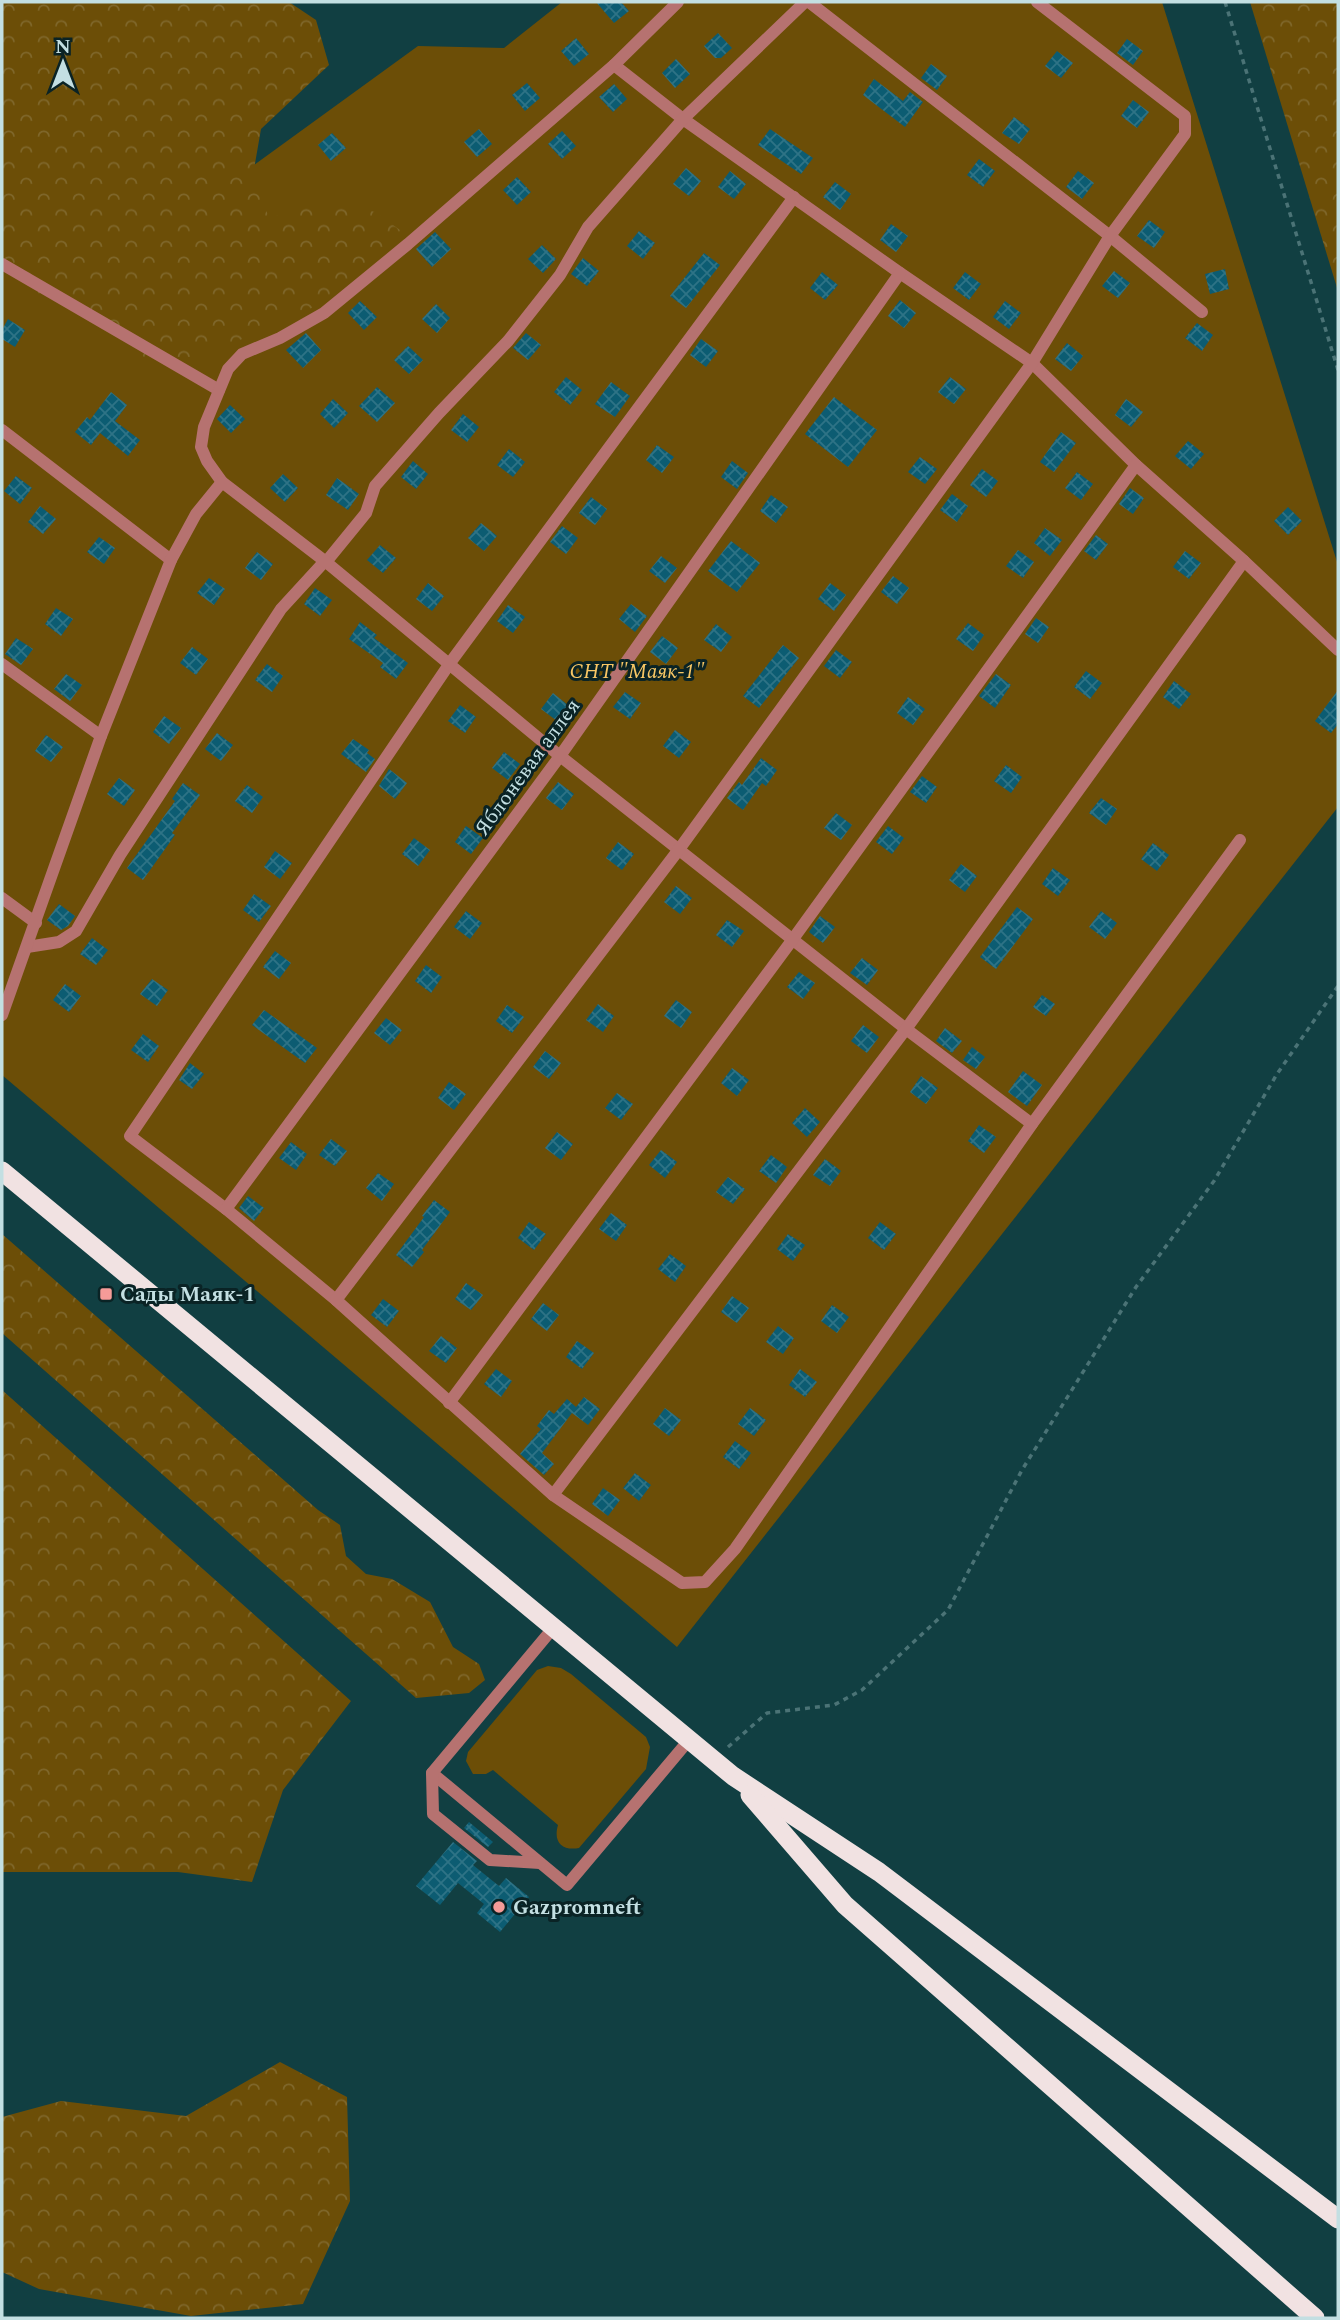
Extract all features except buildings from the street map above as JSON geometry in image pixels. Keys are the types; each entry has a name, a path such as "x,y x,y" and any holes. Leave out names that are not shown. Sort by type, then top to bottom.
{"highway":[{"path":"2,1171 733,1776 879,1872 1338,2219"},
{"path":"733,1776 845,1905 1315,2318"}],"lane":[{"path":"678,2 614,65 408,244 324,313 280,338 242,354 228,369 204,427 201,447 222,482 325,561 560,756 680,848 906,1029 1032,1124"},
{"path":"27,947 58,943 76,931 120,855 281,609 366,513 375,486 439,413 508,341 560,275 588,227 682,120 807,2 1110,236 1202,312"},
{"path":"336,1300 680,848 1032,363 1110,236 1185,134 1185,116 1037,2"},
{"path":"614,65 682,120 1032,363 1136,465 1244,561 1338,650"},
{"path":"794,197 450,663 130,1136 226,1209 336,1300 552,1495 682,1583 705,1581 735,1549 1032,1124 1240,840"},
{"path":"2,264 219,390"},
{"name":"Яблоневая аллея","path":"226,1209 560,756 900,273"},
{"path":"2,430 171,560"},
{"path":"449,1404 793,939 1136,465"},
{"path":"2,1015 101,736 171,560 196,514 222,482"},
{"path":"552,1495 906,1029 1244,561"},
{"path":"2,664 101,736"},
{"path":"2,898 36,923"},
{"path":"540,1863 490,1860 433,1814 432,1773 554,1627"},
{"path":"432,1773 567,1885 689,1740"}],"path":[{"path":"1225,2 1338,370"},
{"path":"714,1760 767,1713 834,1706 862,1690 948,1610 1022,1470 1129,1299 1214,1181 1277,1074 1338,986"}],"green space":[{"path":"2,2 289,2 316,20 329,65 261,129 253,175 269,218 331,201 375,212 407,235 336,297 202,357 144,357 104,324 2,276"},
{"name":"СНТ \"Маяк-1\"","path":"562,2 1162,2 1338,565 1338,807 677,1647 2,1075 2,151 138,249 418,46 504,48"},
{"path":"1250,2 1338,2 1338,291"},
{"path":"2,1234 318,1510 340,1525 346,1556 366,1574 392,1579 430,1602 453,1647 479,1664 485,1680 469,1693 416,1698 2,1333"},
{"path":"2,1390 351,1701 283,1790 252,1882 178,1872 2,1872"},
{"path":"548,1666 561,1668 571,1674 646,1737 650,1747 646,1769 579,1848 573,1849 564,1847 558,1841 558,1825 493,1770 486,1774 473,1774 466,1761 468,1752 537,1670"},
{"path":"280,2062 347,2097 350,2201 303,2304 191,2316 39,2289 2,2272 2,2117 61,2101 186,2116"}],"place":[{"name":"Сады Маяк-1","path":"106,1294"},
{"name":"Gazpromneft","path":"499,1907"}]}
